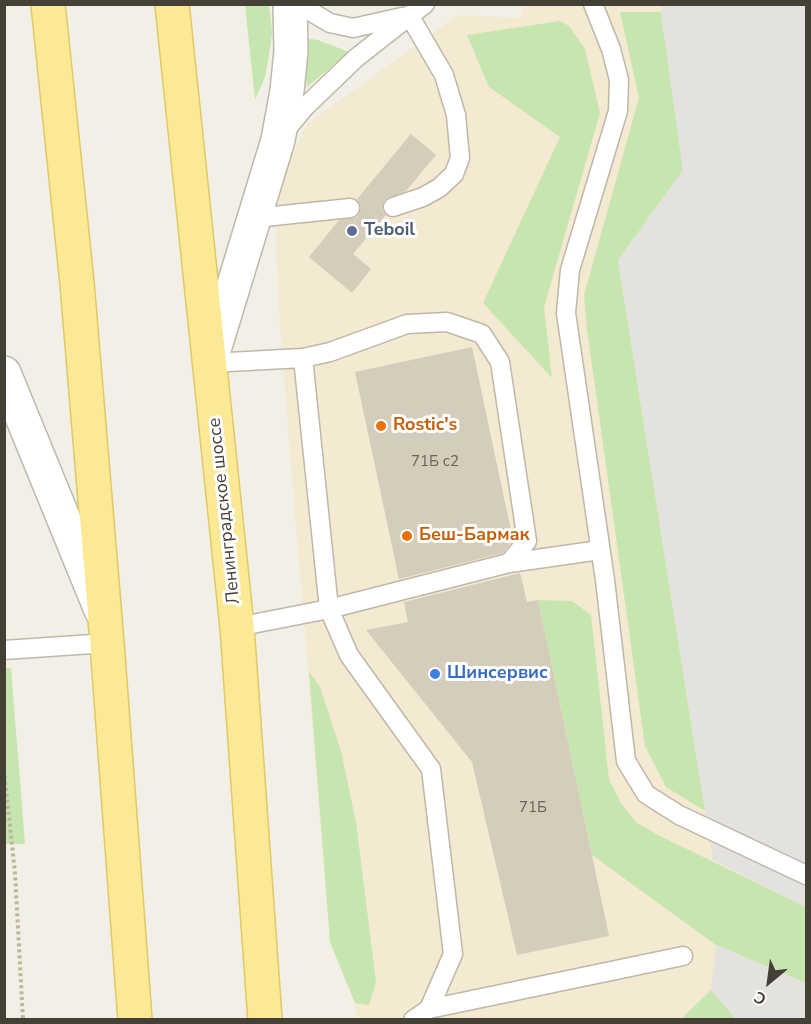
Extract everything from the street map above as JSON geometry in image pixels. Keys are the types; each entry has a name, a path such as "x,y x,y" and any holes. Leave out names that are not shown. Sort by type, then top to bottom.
{"main road":[{"path":"48,4 77,283 135,1020"},
{"name":"Ленинградское шоссе","path":"172,4 237,627 265,1020"}],"street":[{"path":"210,363 278,140 290,61 290,4"},
{"path":"4,373 106,631"}],"lane":[{"path":"303,4 308,10 330,23 353,28 409,15"},
{"path":"278,140 305,106 348,66 425,4"},
{"path":"593,4 611,49 618,80 618,111 570,270 566,313 600,550 626,761 646,794 680,815 807,875"},
{"path":"393,207 423,197 439,188 454,174 460,158 456,115 444,75 409,15"},
{"path":"255,218 350,208"},
{"path":"210,363 303,358 330,352 407,324 447,322 482,334 500,362 527,541 509,562"},
{"path":"303,358 329,609 349,655 431,768 453,954 429,1009"},
{"path":"237,627 329,609 509,562 600,550"},
{"path":"4,650 106,631"},
{"path":"413,1020 429,1009 682,956"}],"path":[{"path":"4,770 15,873 23,1020"}],"shaded area":[{"path":"522,4 806,5 806,1019 736,1019 711,991 680,1019 356,1019 355,1003 330,942 280,330 276,247 278,183 307,124 458,15 523,18"},
{"path":"662,5 806,5 806,907 713,860 618,260 683,170 661,12"},
{"path":"716,945 806,983 806,1019 736,1019 711,990"}],"green space":[{"path":"245,5 268,5 270,10 272,33 269,56 265,77 255,100"},
{"path":"620,12 661,12 683,170 618,260 705,811 666,787 645,746 587,329 584,295 639,98"},
{"path":"560,21 569,26 585,49 600,113 544,307 552,378 483,303 560,137 489,87 467,35"},
{"path":"310,39 349,52 307,87 304,45"},
{"path":"538,600 572,601 591,615 609,779 621,803 636,822 656,834 806,907 806,983 716,945 592,855"},
{"path":"5,668 11,668 25,844 5,844"},
{"path":"309,671 320,687 341,751 356,822 376,982 369,1005 355,1003 330,942"},
{"path":"711,990 736,1019 680,1020"}],"building":[{"name":"Teboil","path":"411,134 436,155 406,191 384,200 382,210 386,215 353,254 371,269 352,293 309,257 339,220 357,217 361,207 357,199"},
{"path":"472,347 513,540 503,553 399,579 355,372"},
{"path":"520,573 527,602 538,600 609,936 517,955 472,762 366,630 408,622 404,602"}],"place":[{"name":"Teboil","path":"352,231"},
{"name":"Rostic's","path":"381,426"},
{"name":"Беш-Бармак","path":"407,536"},
{"name":"Шинсервис","path":"435,674"}]}
